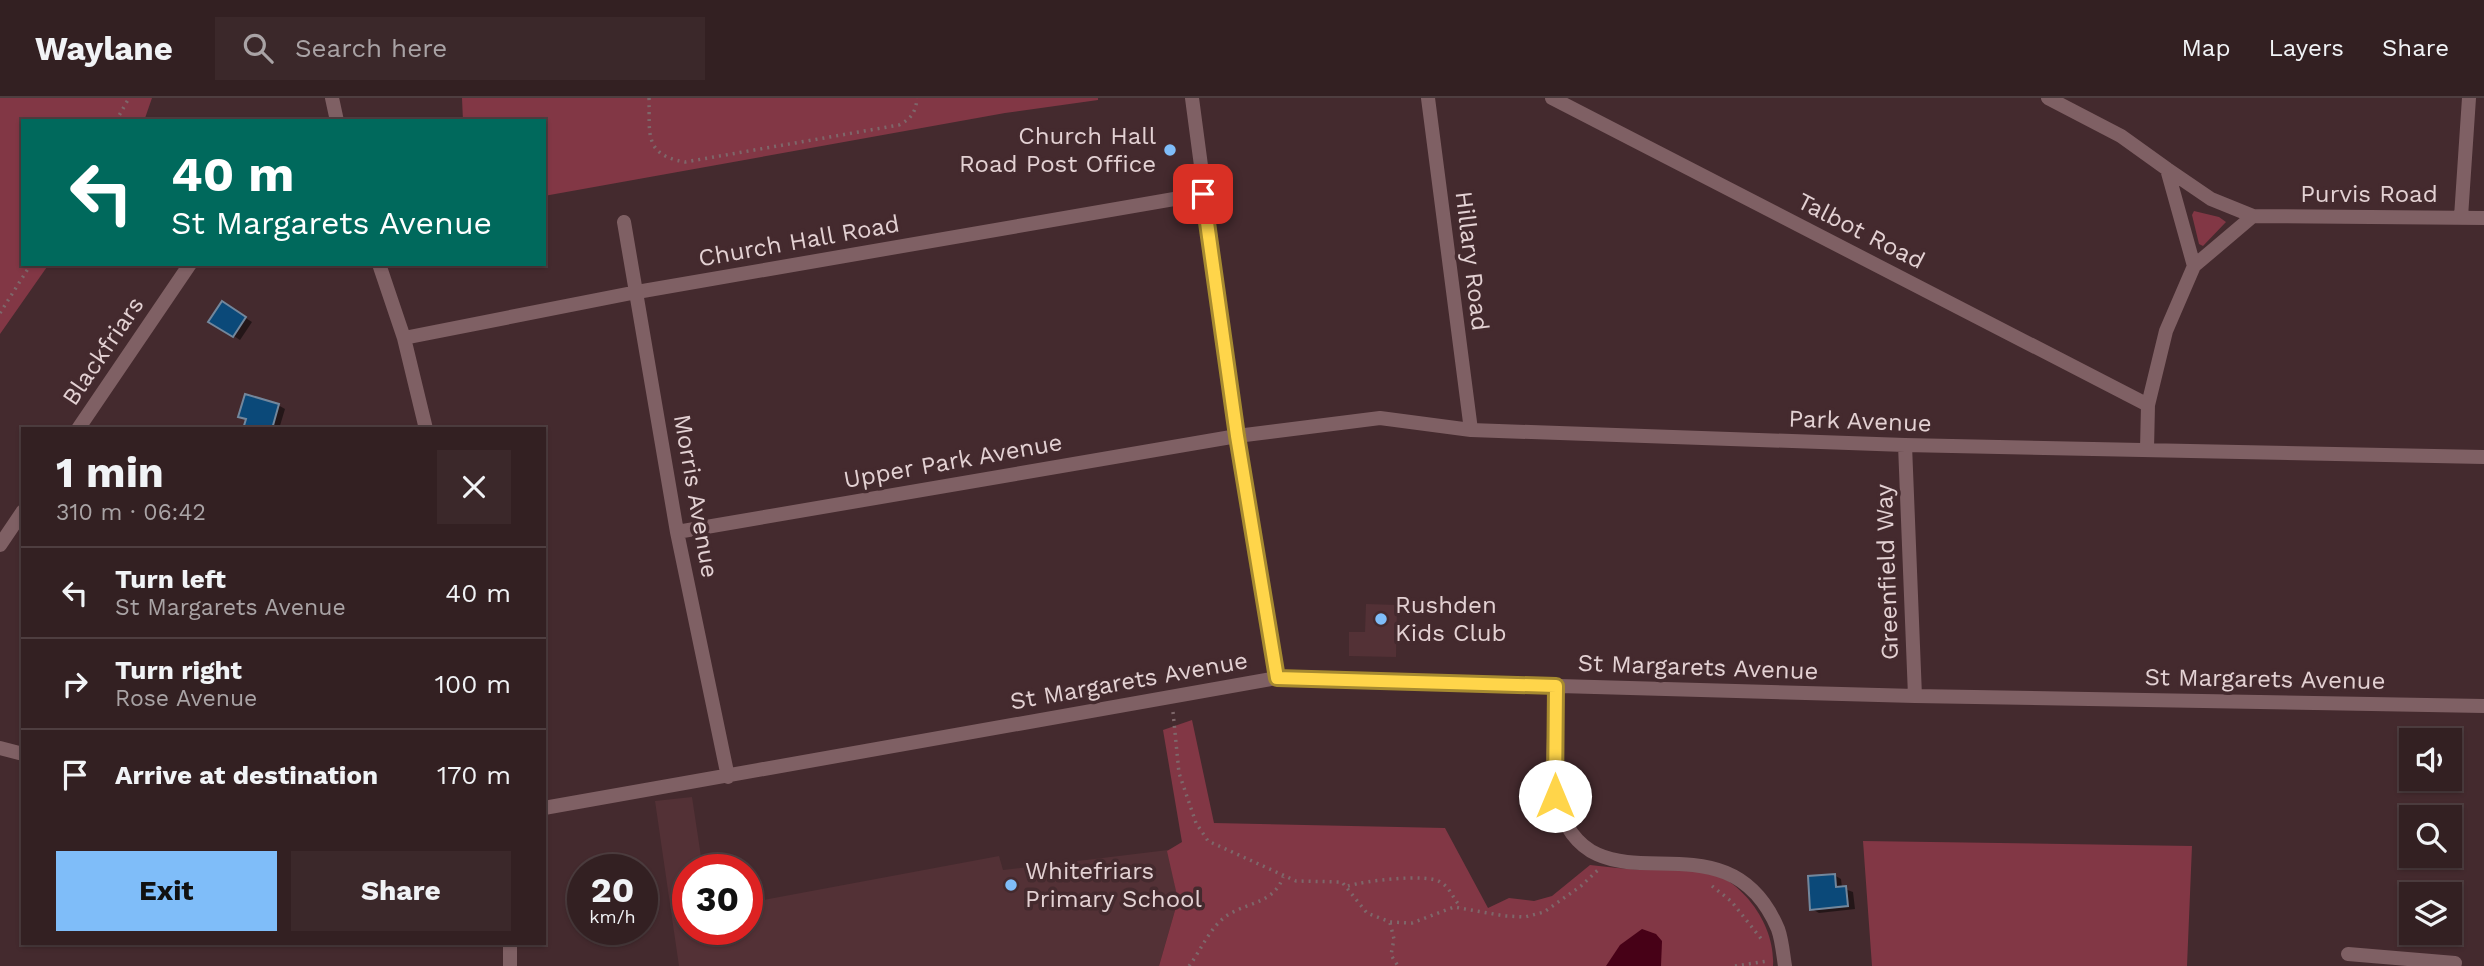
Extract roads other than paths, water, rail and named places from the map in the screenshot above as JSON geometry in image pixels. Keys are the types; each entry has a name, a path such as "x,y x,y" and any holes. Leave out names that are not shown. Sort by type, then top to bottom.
{"street":[{"path":"332,98 337,119"},
{"path":"1192,98 1237,436 1277,678"},
{"name":"Hillary Road","path":"1428,98 1471,430"},
{"name":"Talbot Road","path":"1552,98 2148,405"},
{"name":"Purvis Road","path":"2048,98 2121,136 2211,199 2253,216 2484,218"},
{"path":"2461,217 2469,98"},
{"path":"2167,169 2194,266"},
{"name":"Church Hall Road","path":"404,338 637,292 1203,194"},
{"path":"2147,449 2148,405 2166,331 2194,266 2253,216"},
{"name":"Morris Avenue","path":"624,222 677,532 728,776"},
{"name":"Blackfriars","path":"79,427 189,266"},
{"path":"380,266 404,338 426,427"},
{"name":"Park Avenue","path":"1237,436 1380,418 1471,430 1905,445 2484,457"},
{"name":"Upper Park Avenue","path":"677,532 1237,436"},
{"name":"Greenfield Way","path":"1905,445 1915,696"},
{"path":"0,545 21,514"},
{"name":"St Margarets Avenue","path":"546,808 1277,678 1915,696 2484,706"},
{"path":"1556,686 1555,796 1567,830 1584,847 1604,860 1629,865 1681,862 1718,869 1753,890 1778,930 1781,963"},
{"path":"0,748 21,753"},
{"path":"510,945 510,966"},
{"path":"2348,954 2421,964 2455,963"}],"place":[{"name":"Church Hall Road Post Office","path":"1170,150"},
{"name":"Rushden Kids Club","path":"1381,619"},
{"name":"Whitefriars Primary School","path":"1011,885"}]}
